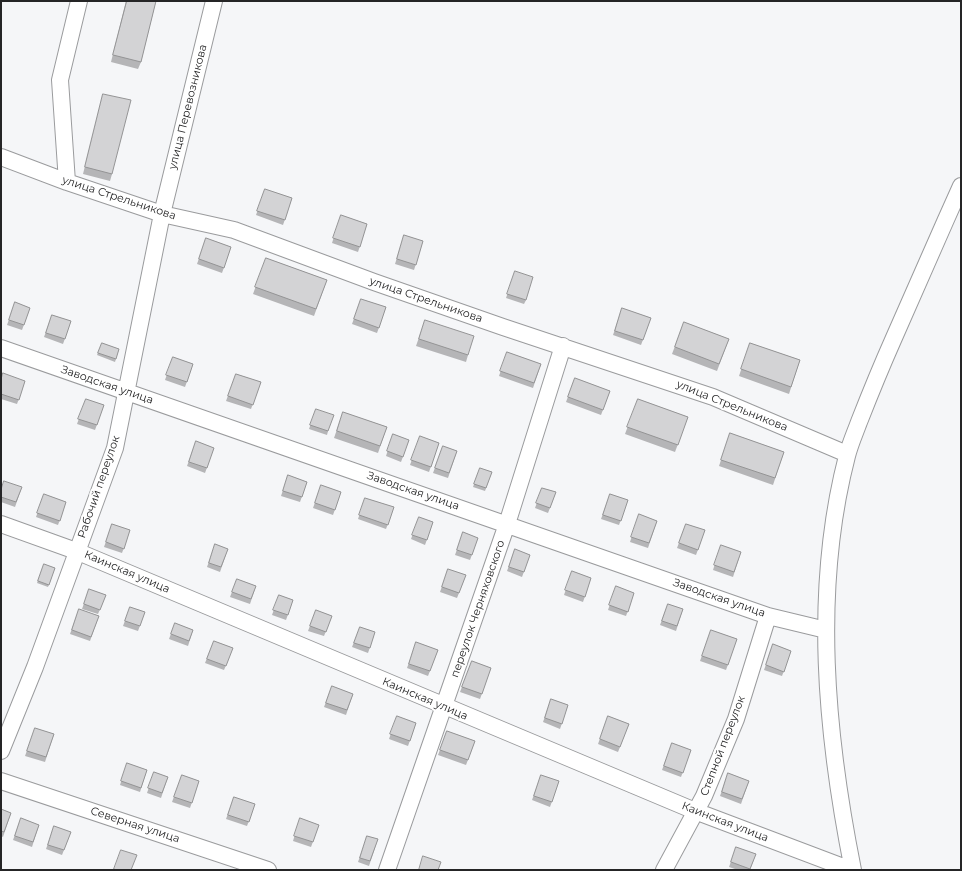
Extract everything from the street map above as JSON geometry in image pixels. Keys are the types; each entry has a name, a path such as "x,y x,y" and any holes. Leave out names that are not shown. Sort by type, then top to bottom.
{"street":[{"path":"67,182 60,80 79,1"},
{"name":"улица Перевозникова","path":"162,214 214,1"},
{"name":"улица Стрельникова","path":"1,157 67,182 162,214 234,230 395,290 713,397 847,454"},
{"path":"852,870 834,768 829,703 826,630 828,572 833,517 847,454 875,380 961,186"},
{"name":"Рабочий переулок","path":"1,751 35,667 76,551 115,448 162,214"},
{"name":"переулок Черняховского","path":"387,870 507,524 563,346"},
{"name":"Заводская улица","path":"1,348 768,616 826,630"},
{"name":"Каинская улица","path":"1,524 76,551 695,811 852,870"},
{"name":"Степной переулок","path":"664,870 704,796 736,719 768,616"},
{"name":"Северная улица","path":"1,781 268,870"}],"building":[{"path":"127,1 156,1 141,62 113,55"},
{"path":"103,94 131,100 112,174 85,167"},
{"path":"265,189 292,198 285,220 257,211"},
{"path":"341,215 367,224 360,247 333,238"},
{"path":"404,235 423,241 416,265 397,259"},
{"path":"206,238 231,247 224,268 199,259"},
{"path":"266,258 327,280 316,309 255,287"},
{"path":"515,271 533,277 526,300 507,294"},
{"path":"361,299 386,307 379,328 354,319"},
{"path":"15,302 30,308 24,325 9,320"},
{"path":"622,308 651,318 643,340 615,331"},
{"path":"52,315 71,321 65,339 46,333"},
{"path":"425,320 474,336 468,355 419,339"},
{"path":"684,322 729,339 719,364 675,347"},
{"path":"102,343 119,349 116,359 98,353"},
{"path":"750,343 800,360 791,387 741,369"},
{"path":"507,352 541,364 534,383 500,371"},
{"path":"173,357 193,364 187,382 166,375"},
{"path":"3,373 25,381 19,400 1,394 1,380"},
{"path":"236,374 261,382 253,405 228,396"},
{"path":"575,378 610,391 603,410 568,397"},
{"path":"86,399 104,405 97,425 78,419"},
{"path":"638,399 688,417 678,445 627,427"},
{"path":"316,409 334,415 328,431 310,425"},
{"path":"343,412 387,427 380,446 337,431"},
{"path":"730,433 784,452 775,478 721,460"},
{"path":"393,434 409,440 403,457 387,451"},
{"path":"420,436 439,443 431,467 411,460"},
{"path":"196,441 214,448 207,468 189,462"},
{"path":"443,446 457,451 449,473 435,468"},
{"path":"480,468 492,472 486,488 474,484"},
{"path":"288,475 307,482 302,497 283,491"},
{"path":"4,481 22,487 16,502 1,497 1,490"},
{"path":"321,485 341,492 335,510 315,503"},
{"path":"542,488 556,492 550,508 536,503"},
{"path":"44,494 66,502 60,521 37,513"},
{"path":"610,494 628,500 621,521 603,515"},
{"path":"365,498 394,507 388,525 359,515"},
{"path":"639,514 657,521 649,543 631,537"},
{"path":"419,517 433,522 427,540 412,535"},
{"path":"112,524 130,530 124,549 106,542"},
{"path":"686,524 705,530 698,550 679,543"},
{"path":"463,532 478,538 472,555 457,550"},
{"path":"215,544 228,549 221,567 209,563"},
{"path":"721,545 741,552 734,572 714,565"},
{"path":"515,549 530,555 524,572 509,567"},
{"path":"44,564 55,568 49,585 38,581"},
{"path":"448,569 466,575 459,593 442,587"},
{"path":"572,571 591,578 585,597 565,590"},
{"path":"237,579 256,586 251,599 232,592"},
{"path":"616,586 634,593 628,612 609,605"},
{"path":"89,589 106,595 100,610 84,604"},
{"path":"279,595 293,600 288,615 273,610"},
{"path":"668,604 683,609 677,626 662,621"},
{"path":"130,607 145,612 140,626 125,621"},
{"path":"79,609 99,616 91,637 72,630"},
{"path":"316,610 332,616 326,632 310,626"},
{"path":"175,623 193,630 189,641 171,634"},
{"path":"360,627 375,632 370,648 354,643"},
{"path":"711,630 737,639 728,665 702,656"},
{"path":"214,641 233,648 226,666 207,659"},
{"path":"416,642 438,650 430,671 409,664"},
{"path":"773,644 791,651 784,672 766,665"},
{"path":"472,661 491,668 482,694 462,687"},
{"path":"332,686 353,694 347,710 326,703"},
{"path":"551,699 568,705 562,724 545,718"},
{"path":"397,716 416,723 410,741 390,734"},
{"path":"608,716 629,724 620,747 600,739"},
{"path":"35,728 54,734 46,757 27,751"},
{"path":"447,731 475,741 468,760 440,750"},
{"path":"672,743 691,750 683,773 664,766"},
{"path":"127,763 147,770 141,788 121,781"},
{"path":"154,772 168,777 162,793 148,788"},
{"path":"728,773 749,781 742,799 722,792"},
{"path":"182,775 199,781 192,803 174,797"},
{"path":"541,775 559,781 552,802 534,796"},
{"path":"234,797 255,804 249,822 228,815"},
{"path":"1,809 11,813 4,832 1,831"},
{"path":"21,818 39,825 33,842 15,836"},
{"path":"300,818 319,825 313,842 294,836"},
{"path":"54,826 71,832 64,850 48,845"},
{"path":"367,836 378,839 370,861 360,858"},
{"path":"736,847 756,854 750,869 731,862"},
{"path":"121,850 137,855 131,870 114,869"},
{"path":"423,856 441,862 438,870 419,870"}]}
